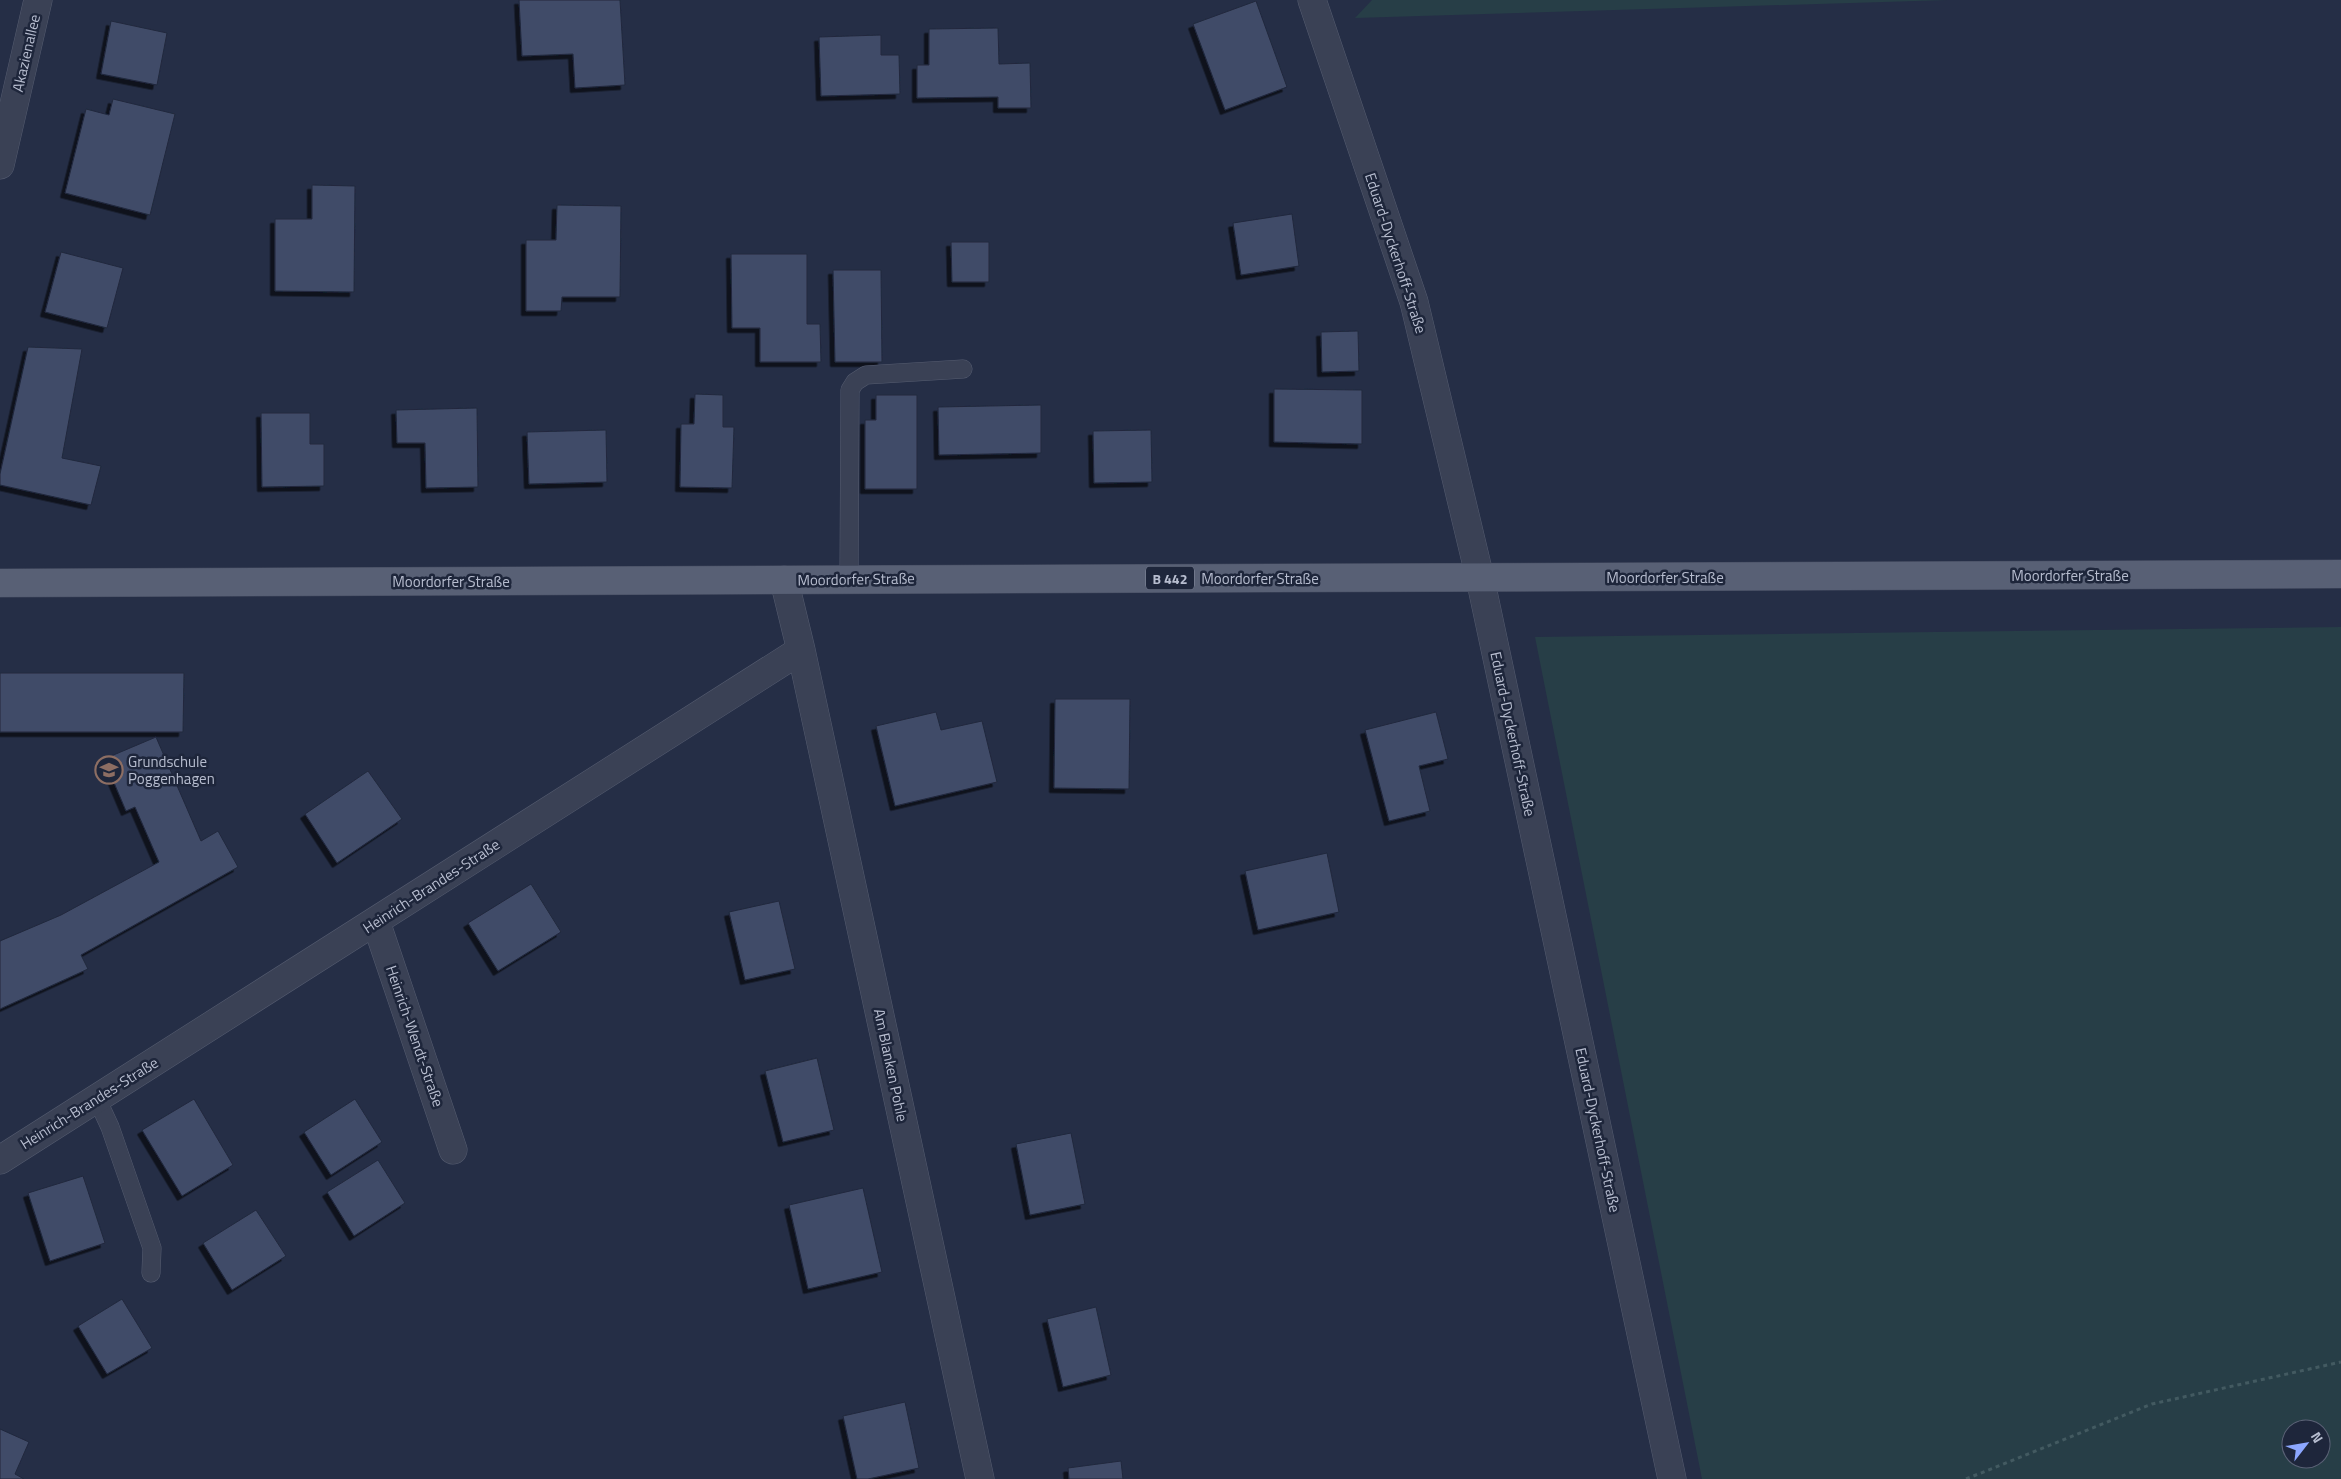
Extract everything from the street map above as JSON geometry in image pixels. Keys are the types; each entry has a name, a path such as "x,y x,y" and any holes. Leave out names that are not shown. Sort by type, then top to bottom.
{"main road":[{"name":"Moordorfer Straße","path":"0,583 784,580 848,578 1480,578 2341,574"}],"street":[{"name":"Akazienallee","path":"0,165 38,0"},
{"name":"Eduard-Dyckerhoff-Straße","path":"1312,0 1414,302 1480,578 1672,1479"},
{"path":"784,580 801,650"},
{"name":"Heinrich-Brandes-Straße","path":"0,1160 376,922 636,753 801,650"},
{"name":"Am Blanken Pohle","path":"801,650 980,1479"},
{"name":"Heinrich-Wendt-Straße","path":"376,922 453,1150"}],"lane":[{"path":"848,578 850,390 856,382 866,375 963,369"},
{"path":"97,1098 110,1126 152,1248 151,1273"}],"path":[{"path":"1966,1479 2152,1404 2341,1362"}],"shaded area":[{"path":"1372,0 1948,0 1355,18"},
{"path":"2341,627 2341,1479 1702,1479 1535,637"}],"building":[{"path":"519,0 620,0 625,85 575,88 573,54 522,56"},
{"path":"1256,1 1287,87 1225,110 1193,24"},
{"path":"111,21 167,33 157,85 101,74"},
{"path":"998,28 999,64 1030,63 1031,108 998,108 998,97 917,98 917,65 929,65 929,29"},
{"path":"881,35 881,55 899,55 900,94 821,96 819,37"},
{"path":"113,99 175,114 150,215 65,193 86,109 109,115"},
{"path":"312,185 355,186 354,292 275,291 275,219 312,219"},
{"path":"557,205 621,206 620,297 562,297 561,311 526,311 526,240 556,240"},
{"path":"1292,214 1299,266 1241,275 1233,223"},
{"path":"951,242 989,242 989,282 952,282"},
{"path":"61,252 123,268 107,328 45,312"},
{"path":"731,254 807,254 807,324 820,324 821,362 760,362 760,328 732,328"},
{"path":"833,270 881,270 882,362 835,362"},
{"path":"1358,331 1359,371 1322,372 1321,332"},
{"path":"28,347 82,349 62,458 101,466 91,505 0,485 0,474"},
{"path":"1274,389 1362,390 1362,444 1274,442"},
{"path":"695,394 723,395 723,427 734,427 732,488 680,487 681,424 694,424"},
{"path":"876,395 917,395 917,489 865,489 865,420 876,420"},
{"path":"1041,405 1041,453 939,455 938,407"},
{"path":"477,408 478,487 426,488 425,443 397,443 396,410"},
{"path":"261,413 310,413 310,444 324,444 324,486 262,487"},
{"path":"606,430 607,482 529,484 527,432"},
{"path":"1151,430 1152,482 1094,483 1093,431"},
{"path":"0,673 184,673 183,732 0,732"},
{"path":"1055,699 1130,699 1129,789 1054,788"},
{"path":"936,712 941,730 982,721 997,782 895,806 876,726"},
{"path":"1436,712 1448,759 1419,766 1430,811 1389,821 1365,730"},
{"name":"Grundschule Poggenhagen","path":"156,737 201,841 218,831 238,867 81,955 88,969 0,1009 0,941 61,915 159,862 135,807 126,811 104,759"},
{"path":"368,771 402,819 337,863 305,814"},
{"path":"1327,853 1339,912 1258,930 1245,871"},
{"path":"531,884 561,932 498,971 468,923"},
{"path":"779,901 795,969 745,980 729,912"},
{"path":"817,1058 834,1130 783,1142 765,1071"},
{"path":"194,1099 233,1165 182,1196 142,1130"},
{"path":"355,1099 382,1142 331,1175 304,1132"},
{"path":"1071,1133 1085,1204 1030,1215 1016,1144"},
{"path":"378,1160 405,1203 354,1236 327,1192"},
{"path":"83,1176 105,1243 50,1261 28,1193"},
{"path":"863,1188 882,1272 808,1289 789,1205"},
{"path":"256,1210 286,1256 232,1290 203,1243"},
{"path":"122,1299 152,1348 107,1374 78,1326"},
{"path":"1096,1307 1111,1375 1063,1387 1047,1319"},
{"path":"905,1402 919,1468 868,1479 857,1479 843,1416"},
{"path":"0,1429 29,1442 15,1474 24,1479 0,1479"},
{"path":"1121,1461 1123,1479 1069,1479 1068,1468"}],"place":[{"name":"Grundschule Poggenhagen","path":"109,770"}]}
